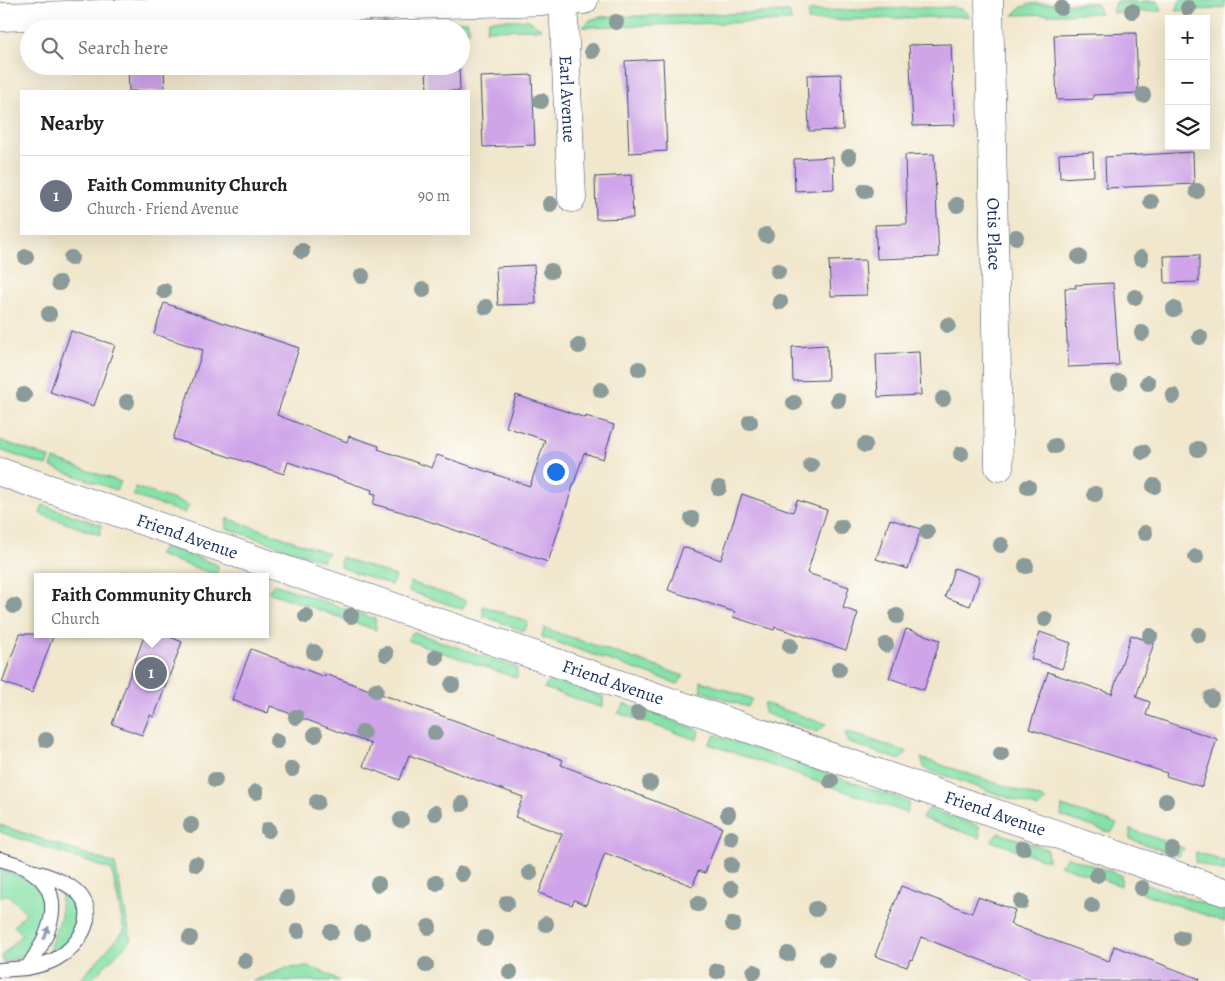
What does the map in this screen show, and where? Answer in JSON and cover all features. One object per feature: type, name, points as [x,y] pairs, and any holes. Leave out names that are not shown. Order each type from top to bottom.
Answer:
[{"type":"street","points":[[0,17],[570,0]]},
{"type":"street","name":"Earl Avenue","points":[[570,0],[572,198]]},
{"type":"street","name":"Otis Place","points":[[989,0],[998,467]]},
{"type":"street","name":"Friend Avenue","points":[[0,472],[1225,892]]},
{"type":"lane","points":[[0,859],[64,883],[82,898],[87,916],[82,935],[66,952],[50,962],[26,968],[0,970]]},
{"type":"lane","points":[[26,868],[38,876],[48,889],[53,909],[42,942],[26,968]]},
{"type":"green space","points":[[1180,0],[1225,0],[1225,7],[1176,11]]},
{"type":"green space","points":[[1158,1],[1162,11],[1112,13],[1115,2]]},
{"type":"green space","points":[[1096,3],[1100,13],[1013,15],[1022,7],[1031,4]]},
{"type":"green space","points":[[953,7],[963,10],[970,16],[808,21],[809,11]]},
{"type":"green space","points":[[789,12],[792,21],[583,27],[590,20],[599,17]]},
{"type":"green space","points":[[489,20],[529,20],[542,29],[486,30]]},
{"type":"green space","points":[[0,440],[50,458],[47,466],[0,450]]},
{"type":"green space","points":[[54,459],[121,482],[116,490],[51,467]]},
{"type":"green space","points":[[135,487],[189,505],[184,513],[134,496]]},
{"type":"green space","points":[[43,505],[101,525],[100,535],[40,514]]},
{"type":"green space","points":[[227,518],[328,553],[323,561],[226,528]]},
{"type":"green space","points":[[164,546],[218,565],[217,573],[211,573],[158,555]]},
{"type":"green space","points":[[341,557],[396,576],[391,585],[340,567]]},
{"type":"green space","points":[[410,582],[467,601],[462,609],[409,591]]},
{"type":"green space","points":[[274,584],[375,619],[376,630],[269,592]]},
{"type":"green space","points":[[483,606],[528,622],[524,631],[483,616]]},
{"type":"green space","points":[[544,628],[684,676],[678,684],[542,637]]},
{"type":"green space","points":[[413,632],[517,668],[517,678],[407,640]]},
{"type":"green space","points":[[551,679],[603,697],[603,708],[544,688]]},
{"type":"green space","points":[[701,681],[752,699],[747,707],[701,691]]},
{"type":"green space","points":[[764,703],[826,724],[817,732],[764,713]]},
{"type":"green space","points":[[625,704],[699,730],[697,740],[618,713]]},
{"type":"green space","points":[[845,731],[907,752],[900,760],[847,742]]},
{"type":"green space","points":[[715,735],[909,802],[907,813],[709,744]]},
{"type":"green space","points":[[921,758],[1046,800],[1038,808],[925,769]]},
{"type":"green space","points":[[1062,806],[1117,824],[1111,833],[1061,816]]},
{"type":"green space","points":[[928,809],[979,826],[980,838],[922,818]]},
{"type":"green space","points":[[0,825],[115,864],[131,940],[90,981],[79,981],[124,931],[112,870],[0,832]]},
{"type":"green space","points":[[1130,829],[1184,848],[1178,856],[1130,839]]},
{"type":"green space","points":[[998,833],[1047,849],[1048,861],[991,841]]},
{"type":"green space","points":[[1196,852],[1225,862],[1225,872],[1195,862]]},
{"type":"green space","points":[[1068,857],[1121,875],[1121,886],[1060,865]]},
{"type":"green space","points":[[0,870],[20,876],[34,885],[38,889],[43,904],[37,934],[28,951],[20,957],[3,961],[2,956],[22,934],[14,926],[26,913],[7,894],[3,898],[0,895]]},
{"type":"green space","points":[[1140,882],[1225,911],[1225,922],[1134,890]]},
{"type":"green space","points":[[65,892],[78,909],[77,922],[67,941],[51,953],[50,947],[61,917],[61,895]]},
{"type":"green space","points":[[307,967],[324,972],[339,981],[253,981],[287,968]]},
{"type":"building","points":[[1136,33],[1138,93],[1093,95],[1093,99],[1057,100],[1054,35]]},
{"type":"building","points":[[951,44],[955,125],[913,126],[909,45]]},
{"type":"building","points":[[663,59],[667,151],[629,153],[625,61]]},
{"type":"building","points":[[841,74],[843,130],[809,131],[807,75]]},
{"type":"building","points":[[128,75],[164,75],[165,90],[129,90]]},
{"type":"building","points":[[426,75],[459,75],[460,90],[427,90]]},
{"type":"building","points":[[532,75],[535,145],[483,147],[480,77]]},
{"type":"building","points":[[1093,152],[1094,176],[1060,178],[1059,154]]},
{"type":"building","points":[[1193,152],[1194,184],[1106,188],[1105,157]]},
{"type":"building","points":[[934,154],[939,257],[877,259],[875,225],[907,224],[905,155]]},
{"type":"building","points":[[833,157],[834,189],[795,191],[794,159]]},
{"type":"building","points":[[631,175],[633,218],[596,219],[595,177]]},
{"type":"building","points":[[1199,255],[1199,282],[1165,283],[1164,256]]},
{"type":"building","points":[[865,260],[867,295],[831,296],[829,261]]},
{"type":"building","points":[[534,265],[536,304],[498,305],[496,267]]},
{"type":"building","points":[[1113,283],[1119,365],[1068,367],[1065,288],[1076,288],[1075,285]]},
{"type":"building","points":[[164,303],[299,348],[277,415],[347,442],[349,436],[379,446],[378,449],[432,468],[437,455],[530,486],[545,440],[506,427],[516,395],[586,418],[586,416],[614,425],[603,459],[584,453],[548,562],[402,512],[373,504],[376,494],[371,493],[372,490],[288,462],[284,474],[173,439],[203,350],[154,334]]},
{"type":"building","points":[[71,331],[115,345],[94,406],[50,392]]},
{"type":"building","points":[[827,345],[828,380],[793,381],[792,347]]},
{"type":"building","points":[[919,352],[921,395],[878,397],[876,354]]},
{"type":"building","points":[[742,494],[793,512],[797,500],[827,510],[807,573],[849,587],[843,608],[858,613],[846,650],[775,627],[774,630],[733,617],[735,612],[668,590],[683,547],[721,560]]},
{"type":"building","points":[[890,519],[921,529],[908,569],[876,559]]},
{"type":"building","points":[[954,568],[980,577],[970,606],[945,597]]},
{"type":"building","points":[[906,629],[940,640],[924,690],[889,678]]},
{"type":"building","points":[[1040,632],[1071,643],[1062,669],[1031,659]]},
{"type":"building","points":[[20,634],[34,634],[34,638],[53,638],[32,693],[2,682]]},
{"type":"building","points":[[1131,635],[1154,643],[1136,697],[1150,702],[1146,715],[1217,739],[1202,787],[1166,776],[1167,773],[1029,729],[1048,672],[1112,694]]},
{"type":"building","points":[[144,638],[172,638],[182,642],[154,717],[150,715],[142,735],[112,724]]},
{"type":"building","points":[[251,649],[325,677],[325,674],[537,750],[563,760],[561,765],[722,827],[705,873],[698,871],[693,886],[605,853],[586,905],[574,900],[572,905],[539,893],[562,834],[515,817],[523,797],[409,755],[400,780],[363,766],[371,744],[270,706],[268,713],[232,700]]},
{"type":"building","points":[[901,886],[972,913],[978,897],[1015,910],[1010,924],[1109,961],[1114,946],[1200,979],[1199,981],[1035,981],[921,937],[912,960],[910,959],[907,967],[875,956]]},
{"type":"place","name":"Faith Community Church","points":[[151,673]]}]
